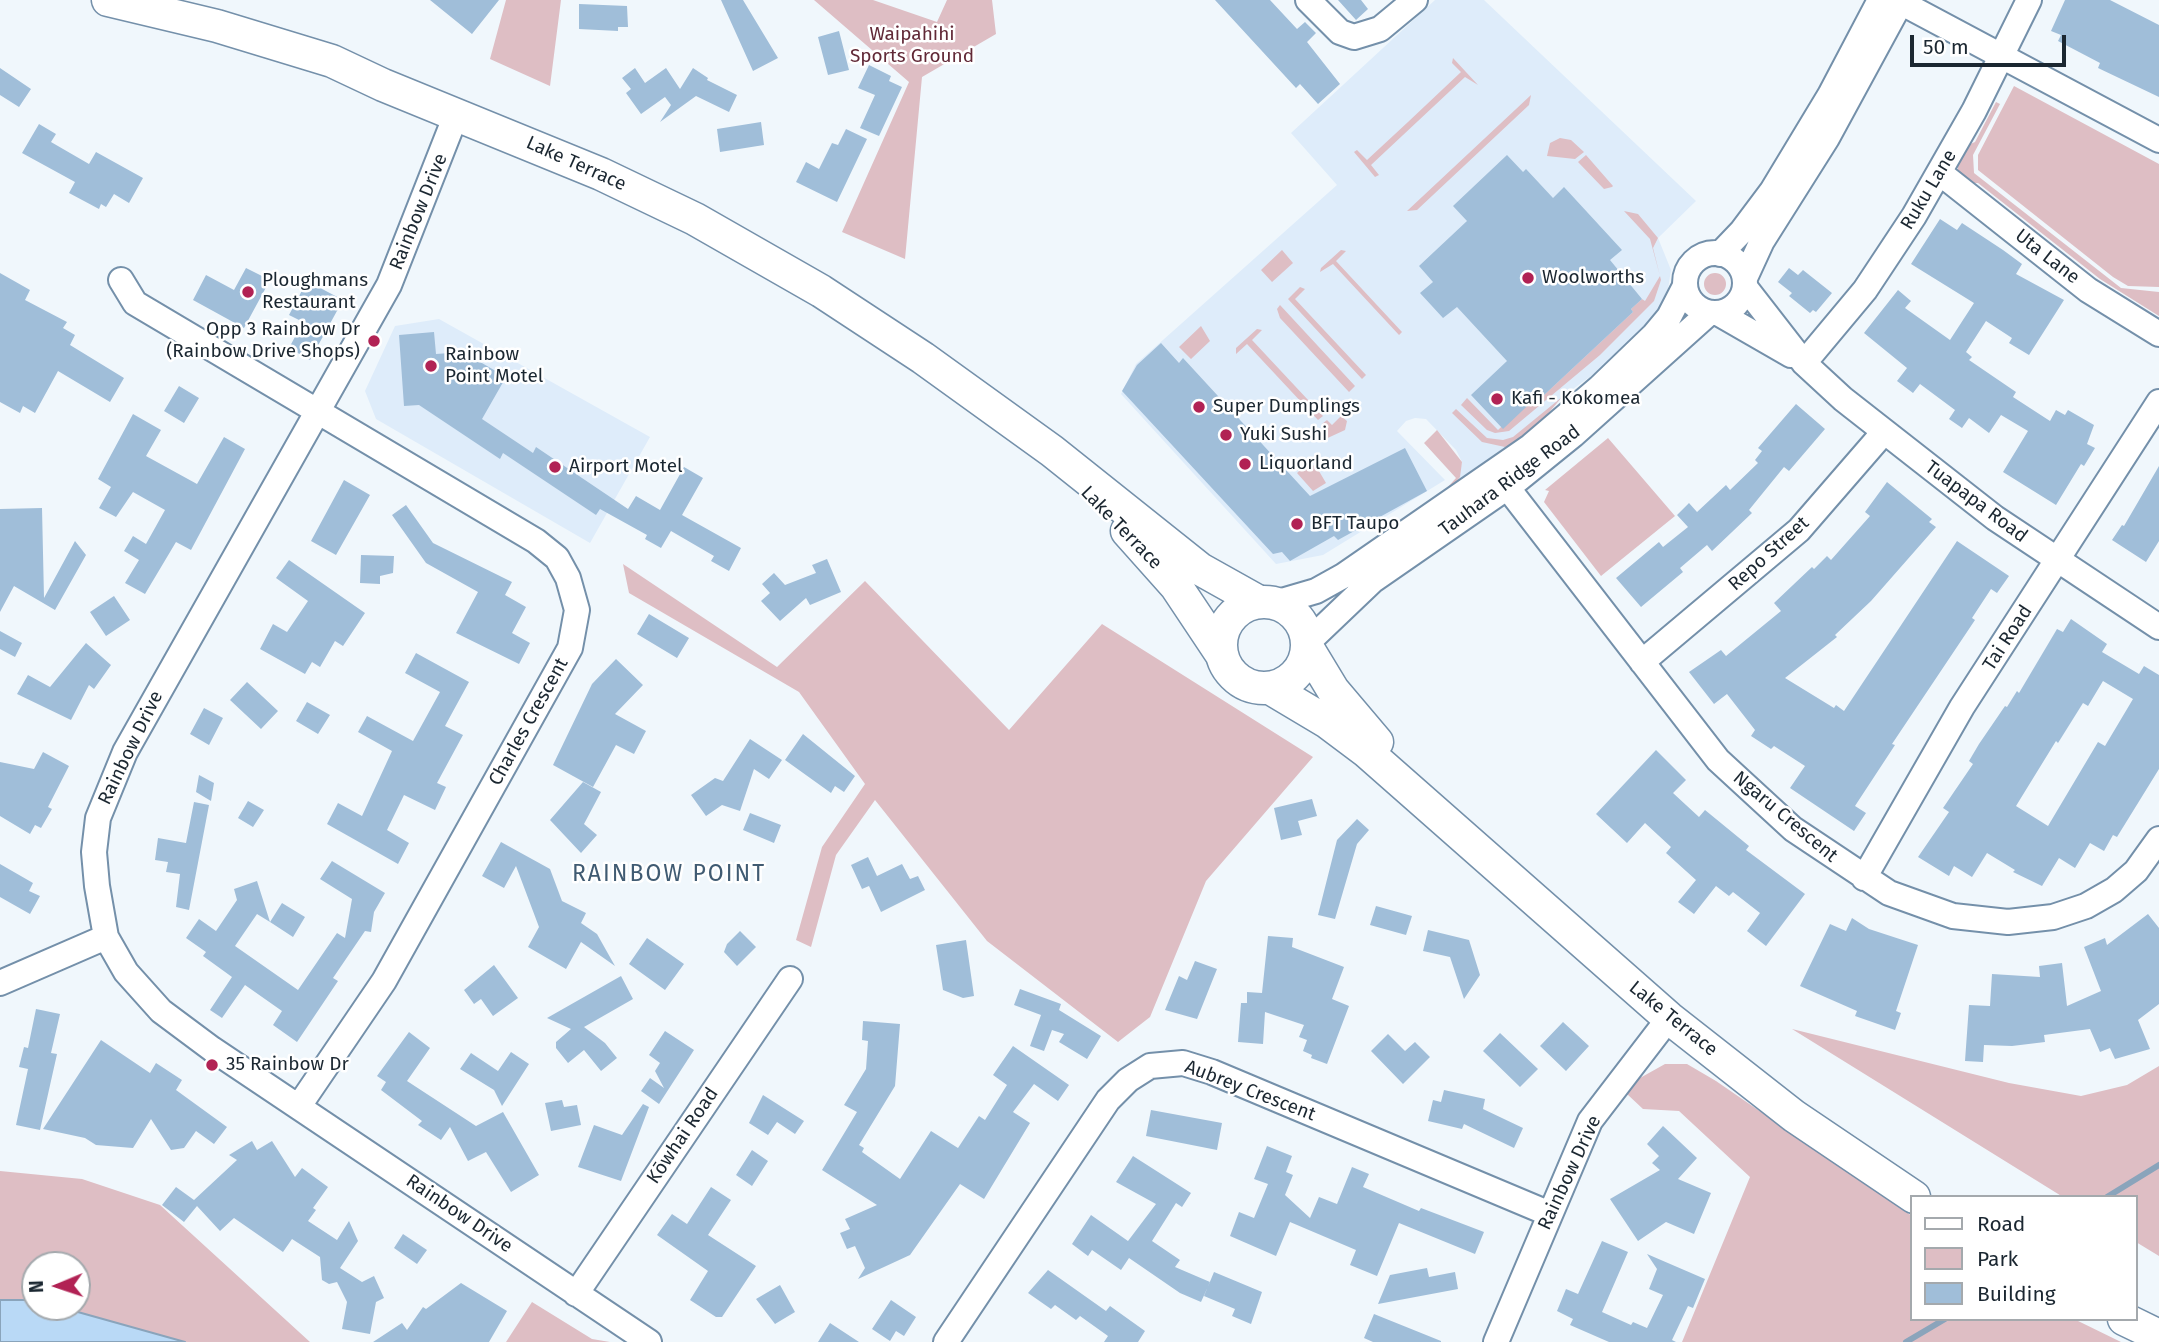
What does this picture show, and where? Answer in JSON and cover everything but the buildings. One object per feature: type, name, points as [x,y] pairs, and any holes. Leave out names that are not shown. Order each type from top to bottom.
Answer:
[{"type":"main road","name":"Lake Terrace","points":[[108,0],[217,26],[332,61],[456,116],[589,169],[695,219],[853,312],[1093,482],[1188,560],[1217,580],[1267,603]]},
{"type":"main road","name":"Lake Terrace","points":[[1002,416],[1086,491],[1146,552],[1176,586],[1222,655]]},
{"type":"main road","points":[[1267,603],[1298,619],[1307,645],[1299,671],[1283,684],[1270,688],[1243,683],[1228,668],[1222,655],[1222,636],[1231,617],[1246,606],[1267,603]]},
{"type":"main road","name":"Lake Terrace","points":[[1307,645],[1333,691],[1449,821]]},
{"type":"main road","name":"Lake Terrace","points":[[1270,688],[1349,738],[1449,821],[1670,1018],[1794,1116],[1911,1195]]},
{"type":"main road","points":[[2128,1321],[2159,1336]]},
{"type":"street","points":[[1308,0],[1340,32],[1354,37],[1380,29],[1415,0]]},
{"type":"street","name":"Ruku Lane","points":[[1804,363],[1880,269],[1940,173],[2029,0]]},
{"type":"street","points":[[1894,1],[2159,140]]},
{"type":"street","name":"Tauhara Ridge Road","points":[[1267,603],[1316,591],[1343,576],[1524,451],[1599,388],[1646,343],[1669,317],[1685,286],[1689,268],[1695,261],[1710,254],[1720,254],[1742,231],[1772,191],[1830,94],[1894,1]]},
{"type":"street","name":"Tauhara Ridge Road","points":[[1307,645],[1372,580],[1507,487],[1592,420],[1714,313],[1734,307],[1762,241],[1827,138],[1894,1]]},
{"type":"street","name":"Rainbow Drive","points":[[456,116],[389,285],[125,752],[107,791],[98,818],[94,852],[106,937],[126,972],[161,1011],[212,1049],[649,1342]]},
{"type":"street","name":"Uta Lane","points":[[1940,173],[2088,290],[2159,334]]},
{"type":"street","points":[[1720,254],[1735,261],[1745,283]]},
{"type":"street","name":"Charles Crescent","points":[[121,280],[135,303],[536,541],[557,558],[568,578],[577,610],[570,648],[404,945],[346,1040],[299,1106]]},
{"type":"street","name":"Tuapapa Road","points":[[1745,283],[1804,363]]},
{"type":"street","points":[[1685,286],[1695,306],[1714,313]]},
{"type":"street","name":"Tuapapa Road","points":[[1714,313],[1804,363],[1884,432],[1995,519],[2159,627]]},
{"type":"street","name":"Tai Road","points":[[1864,878],[1942,740],[2159,402]]},
{"type":"street","name":"Repo Street","points":[[1642,662],[1799,530],[1884,432]]},
{"type":"street","name":"Ngaru Crescent","points":[[1507,487],[1703,742],[1739,781],[1793,829],[1864,878],[1902,900],[1953,916],[2008,922],[2037,920],[2078,909],[2114,890],[2136,871],[2159,839]]},
{"type":"street","points":[[0,983],[106,937]]},
{"type":"street","name":"Kōwhai Road","points":[[576,1294],[790,979]]},
{"type":"street","name":"Rainbow Drive","points":[[1496,1342],[1591,1121],[1670,1018]]},
{"type":"street","name":"Aubrey Crescent","points":[[946,1342],[1108,1100],[1128,1080],[1150,1066],[1183,1063],[1212,1072],[1550,1214]]},
{"type":"shaded area","points":[[1435,0],[1484,0],[1696,201],[1658,238],[1671,270],[1665,308],[1620,355],[1562,397],[1536,428],[1457,483],[1462,462],[1456,450],[1426,419],[1406,421],[1397,431],[1445,480],[1323,555],[1276,564],[1121,394],[1136,364],[1337,185],[1291,133]]},
{"type":"shaded area","points":[[439,319],[650,437],[590,543],[376,419],[365,391],[395,326]]},
{"type":"green space","points":[[506,0],[561,0],[550,86],[490,59]]},
{"type":"green space","name":"Waipahihi Sports Ground","points":[[814,0],[873,0],[937,22],[947,0],[992,0],[996,34],[922,77],[905,259],[842,232],[909,82]]},
{"type":"green space","points":[[1453,58],[1478,85],[1465,77],[1371,165],[1379,175],[1375,177],[1354,152],[1357,150],[1367,160],[1461,72],[1452,63]]},
{"type":"green space","points":[[2014,86],[2159,164],[2159,287],[2128,286],[2113,277],[1978,170],[1978,155]]},
{"type":"green space","points":[[1531,95],[1529,105],[1417,210],[1407,211]]},
{"type":"green space","points":[[1996,102],[2000,104],[1973,155],[1974,173],[2121,288],[2159,292],[2159,316],[2100,279],[1978,183],[1969,183],[1958,173],[1958,160],[1966,146],[1975,142]]},
{"type":"green space","points":[[1560,138],[1571,140],[1584,152],[1575,159],[1547,156],[1550,143]]},
{"type":"green space","points":[[1586,155],[1612,187],[1604,189],[1578,162]]},
{"type":"green space","points":[[1624,211],[1638,214],[1658,238],[1653,248],[1660,276],[1650,239]]},
{"type":"green space","points":[[1282,250],[1293,263],[1272,282],[1261,270]]},
{"type":"green space","points":[[1341,250],[1346,251],[1336,261],[1402,332],[1399,335],[1333,264],[1320,272]]},
{"type":"green space","points":[[1711,273],[1719,273],[1726,280],[1726,288],[1719,295],[1711,295],[1704,288],[1704,280]]},
{"type":"green space","points":[[1660,276],[1654,301],[1600,355],[1509,431],[1495,433],[1487,430],[1461,405],[1467,398],[1498,430],[1539,391],[1544,395],[1633,312],[1631,309],[1642,299],[1645,301]]},
{"type":"green space","points":[[1300,287],[1305,289],[1295,299],[1366,375],[1362,379],[1288,299]]},
{"type":"green space","points":[[1280,305],[1355,386],[1349,392],[1280,318],[1277,309]]},
{"type":"green space","points":[[1201,326],[1210,341],[1191,359],[1179,347]]},
{"type":"green space","points":[[1257,329],[1262,330],[1252,340],[1323,416],[1318,420],[1247,344],[1236,354],[1236,348]]},
{"type":"green space","points":[[1562,397],[1536,428],[1513,445],[1505,447],[1482,442],[1452,413],[1456,409],[1487,438],[1503,440],[1513,437]]},
{"type":"green space","points":[[1341,416],[1347,421],[1345,430],[1319,442],[1318,439],[1327,430],[1322,424],[1327,420],[1332,425]]},
{"type":"green space","points":[[1437,430],[1462,462],[1460,477],[1448,492],[1446,489],[1456,478],[1424,443]]},
{"type":"green space","points":[[1608,438],[1675,516],[1601,576],[1544,502],[1549,491],[1545,490]]},
{"type":"green space","points":[[1307,464],[1316,466],[1326,483],[1313,491],[1297,473]]},
{"type":"green space","points":[[623,564],[777,667],[865,581],[1009,730],[1102,624],[1313,757],[1206,881],[1150,1017],[1118,1042],[987,941],[875,800],[836,855],[811,947],[796,940],[822,847],[865,784],[799,692],[629,593]]},
{"type":"green space","points":[[1792,1029],[2009,1083],[2081,1096],[2127,1085],[2159,1066],[2159,1256],[2138,1243],[2138,1195],[2060,1195]]},
{"type":"green space","points":[[1665,1064],[1687,1064],[1716,1081],[1910,1215],[1910,1321],[2078,1321],[2121,1342],[1682,1342],[1750,1177],[1679,1111],[1643,1109],[1627,1094],[1640,1078]]},
{"type":"green space","points":[[0,1171],[82,1179],[160,1205],[310,1342],[185,1342],[91,1316],[91,1251],[21,1251],[21,1300],[0,1300]]},
{"type":"green space","points":[[532,1302],[592,1339],[610,1342],[506,1342]]},
{"type":"water","points":[[0,1300],[21,1300],[21,1321],[91,1321],[91,1316],[185,1342],[0,1342]]},
{"type":"waterway","points":[[2110,1195],[2159,1165]]},
{"type":"waterway","points":[[1906,1342],[1942,1321]]},
{"type":"place","name":"Woolworths","points":[[1528,278]]},
{"type":"place","name":"Ploughmans Restaurant","points":[[248,292]]},
{"type":"place","name":"Opp 3 Rainbow Dr (Rainbow Drive Shops)","points":[[374,341]]},
{"type":"place","name":"Rainbow Point Motel","points":[[431,366]]},
{"type":"place","name":"Kafi - Kokomea","points":[[1497,399]]},
{"type":"place","name":"Super Dumplings","points":[[1199,407]]},
{"type":"place","name":"Yuki Sushi","points":[[1226,435]]},
{"type":"place","name":"Liquorland","points":[[1245,464]]},
{"type":"place","name":"Airport Motel","points":[[555,467]]},
{"type":"place","name":"BFT Taupo","points":[[1297,524]]},
{"type":"place","name":"35 Rainbow Dr","points":[[212,1065]]},
{"type":"district","name":"RAINBOW POINT","points":[[669,875]]}]
